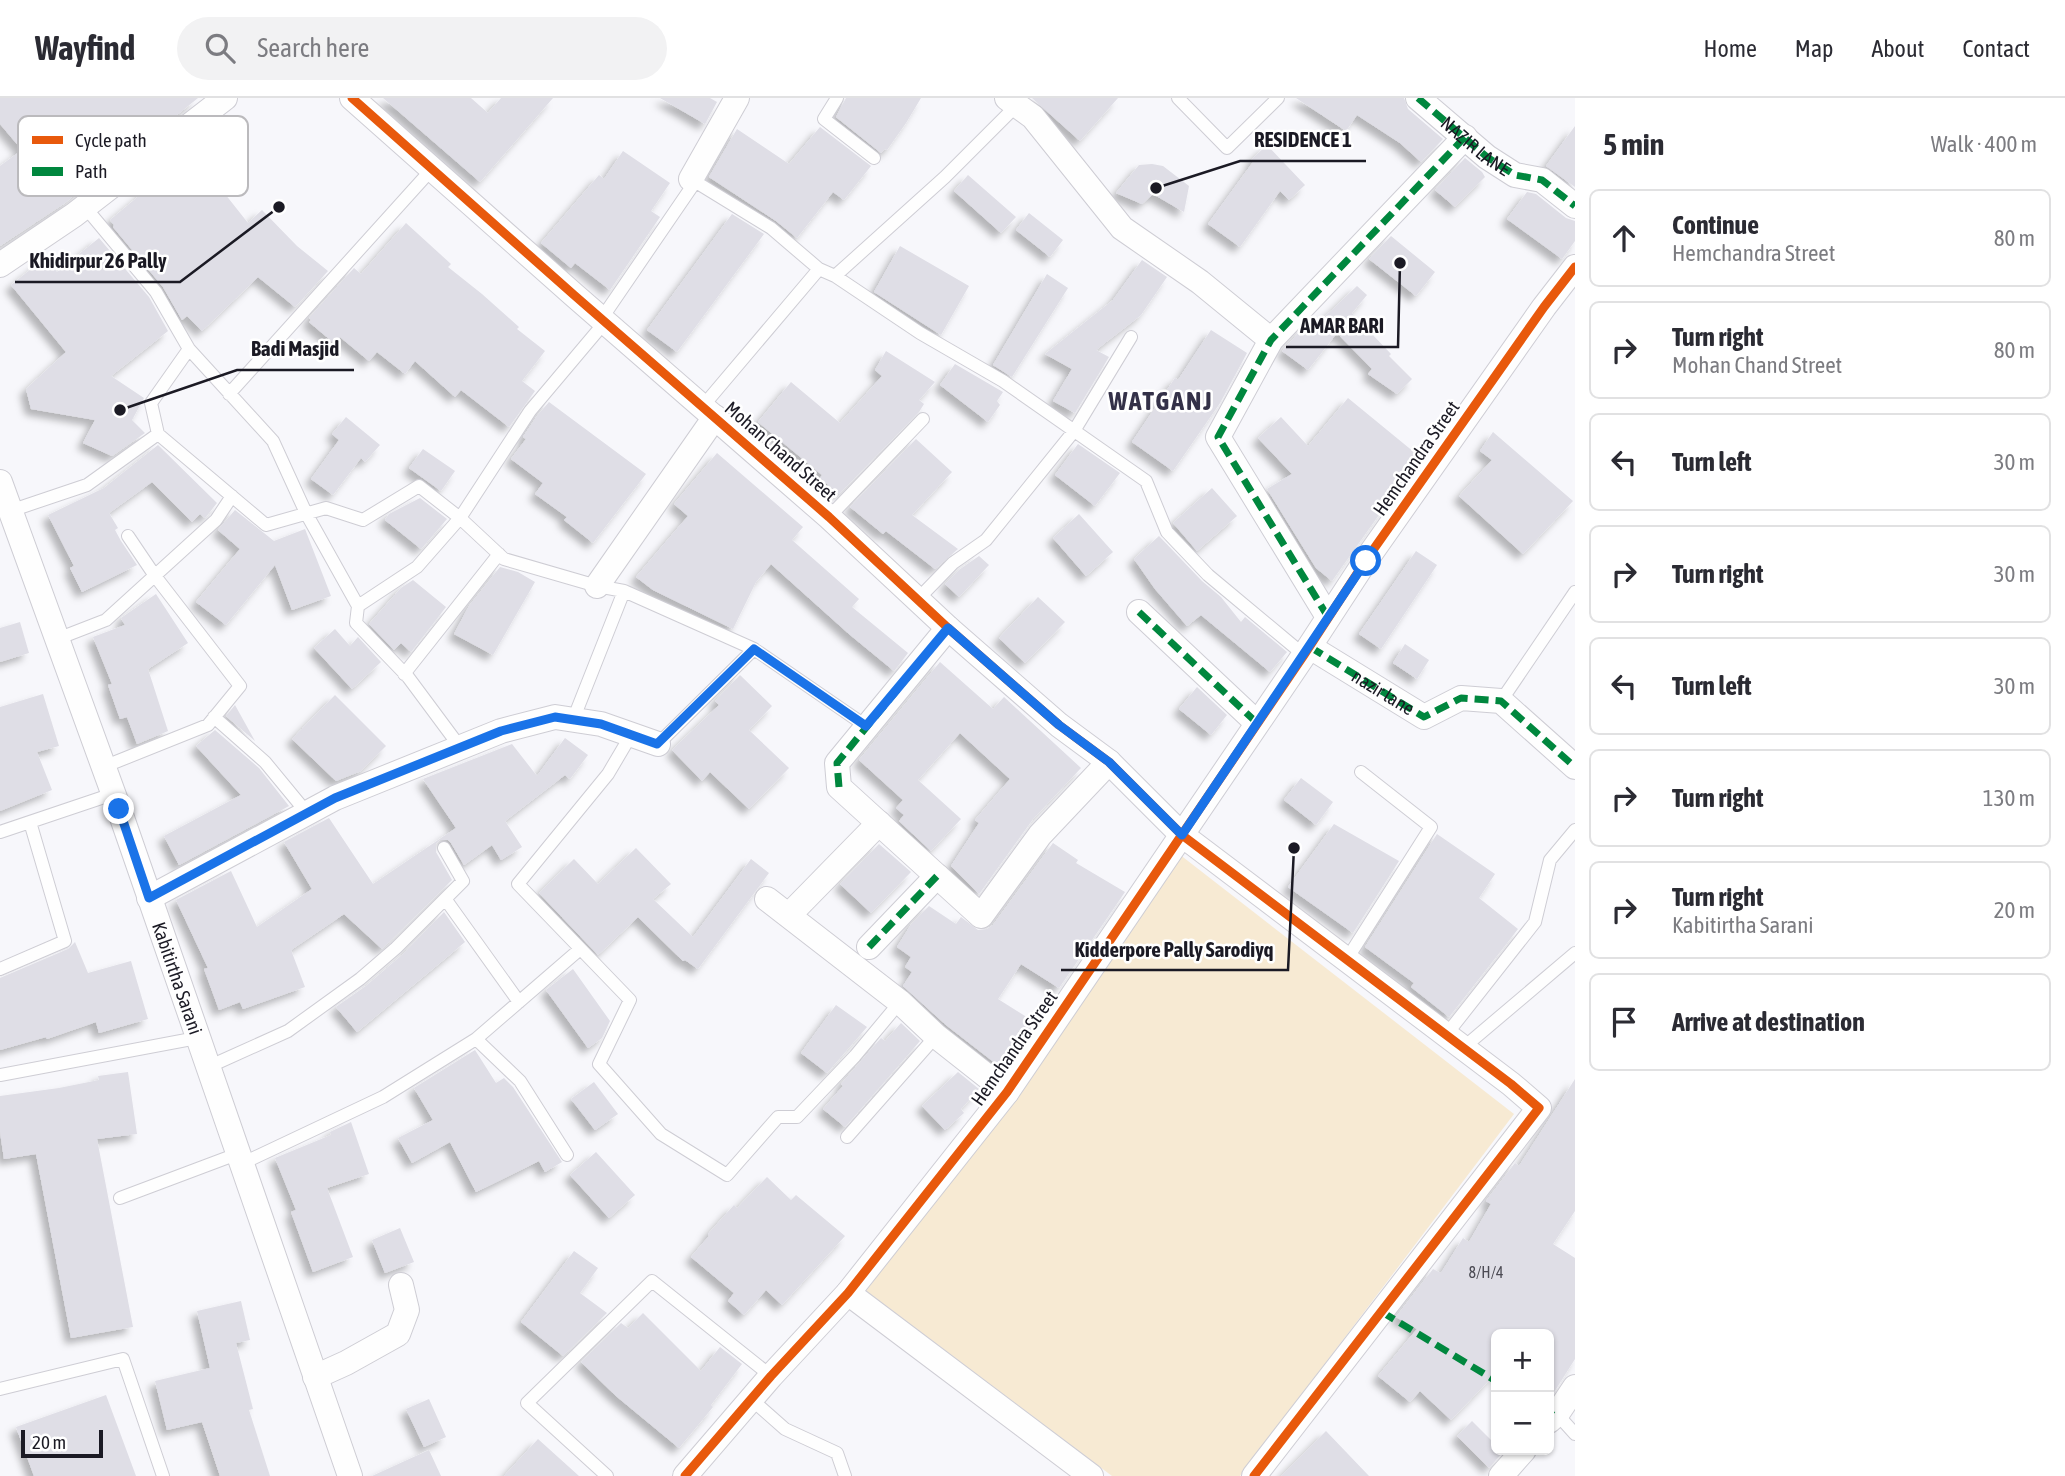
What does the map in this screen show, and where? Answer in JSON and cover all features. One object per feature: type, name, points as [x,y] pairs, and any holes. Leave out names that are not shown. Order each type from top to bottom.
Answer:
[{"type":"street","points":[[203,116],[226,98]]},
{"type":"street","name":"Mohan Chand Street","points":[[352,98],[829,517],[919,598],[948,628],[1059,725],[1109,762],[1182,835],[1455,1041],[1539,1108],[1254,1476]]},
{"type":"street","points":[[691,179],[737,98]]},
{"type":"street","name":"NAZIR LANE","points":[[1418,98],[1487,157],[1515,175],[1542,180],[1575,206]]},
{"type":"street","points":[[1012,102],[1033,117],[1122,228],[1200,282],[1271,340]]},
{"type":"street","points":[[1328,617],[1218,437],[1271,340],[1465,137]]},
{"type":"street","points":[[0,265],[99,196]]},
{"type":"street","name":"Hemchandra Street","points":[[685,1476],[771,1376],[848,1293],[1007,1092],[1328,617],[1536,318],[1575,267]]},
{"type":"street","points":[[597,586],[709,412]]},
{"type":"street","name":"Kabitirtha Sarani","points":[[0,482],[12,526],[57,639],[113,794],[350,1476]]},
{"type":"street","points":[[1139,612],[1257,723]]},
{"type":"street","points":[[948,628],[837,763],[839,787],[981,916],[1040,835],[1109,762]]},
{"type":"street","name":"nazir lane","points":[[1307,651],[1424,717],[1461,698],[1501,701]]},
{"type":"street","points":[[1501,701],[1575,767]]},
{"type":"street","points":[[149,898],[335,798],[501,731],[555,717],[601,724],[657,744]]},
{"type":"street","points":[[789,915],[879,823]]},
{"type":"street","points":[[869,947],[937,876]]},
{"type":"street","points":[[767,899],[901,1002],[936,1036],[1007,1092]]},
{"type":"street","points":[[315,1377],[398,1334],[407,1310],[401,1285]]},
{"type":"street","points":[[848,1293],[1087,1475]]},
{"type":"street","points":[[1554,1416],[1575,1387]]},
{"type":"street","points":[[1502,1476],[1520,1455]]},
{"type":"lane","points":[[837,98],[824,119],[874,158]]},
{"type":"lane","points":[[1178,98],[1227,148],[1278,98]]},
{"type":"lane","points":[[835,276],[945,177],[1012,102]]},
{"type":"lane","points":[[229,394],[432,169]]},
{"type":"lane","points":[[691,179],[771,228],[819,269],[835,276],[920,333],[1003,381],[1146,481],[1167,531],[1208,575],[1307,651]]},
{"type":"lane","points":[[358,606],[417,567],[460,518],[530,411],[603,320],[693,185],[691,179]]},
{"type":"lane","points":[[85,207],[156,292],[189,349],[273,441],[306,513],[358,606],[356,622],[404,674],[460,747]]},
{"type":"lane","points":[[709,412],[819,269]]},
{"type":"lane","points":[[919,598],[953,563],[986,540],[1074,431],[1130,337]]},
{"type":"lane","points":[[189,349],[151,403],[158,434],[266,524],[326,508],[363,520],[419,486],[460,518],[503,559],[624,591],[754,649],[866,726]]},
{"type":"lane","points":[[829,517],[923,419]]},
{"type":"lane","points":[[12,526],[87,485],[158,434]]},
{"type":"lane","points":[[57,639],[106,620],[216,520],[232,496]]},
{"type":"lane","points":[[103,767],[208,725],[240,687],[155,576],[128,536]]},
{"type":"lane","points":[[404,674],[499,554]]},
{"type":"lane","points":[[573,720],[624,591]]},
{"type":"lane","points":[[1501,701],[1575,593]]},
{"type":"lane","points":[[657,744],[754,649]]},
{"type":"lane","points":[[214,717],[265,762],[307,813]]},
{"type":"lane","points":[[631,735],[608,774],[518,884],[630,1000],[598,1064],[661,1134],[727,1175],[778,1117],[797,1117],[855,1056],[901,1002]]},
{"type":"lane","points":[[1347,959],[1431,827],[1361,772]]},
{"type":"lane","points":[[0,832],[113,794]]},
{"type":"lane","points":[[0,969],[65,941],[30,822]]},
{"type":"lane","points":[[1455,1041],[1535,922],[1550,860],[1575,830]]},
{"type":"lane","points":[[208,1068],[288,1031],[360,979],[446,900],[463,881],[444,848]]},
{"type":"lane","points":[[446,900],[519,1002]]},
{"type":"lane","points":[[120,1198],[239,1159],[383,1097],[476,1039],[579,950]]},
{"type":"lane","points":[[1455,1041],[1575,953]]},
{"type":"lane","points":[[847,1136],[936,1036]]},
{"type":"lane","points":[[0,1075],[197,1038]]},
{"type":"lane","points":[[476,1039],[520,1081],[567,1155]]},
{"type":"lane","points":[[607,1476],[527,1403],[652,1281],[771,1376]]},
{"type":"lane","points":[[0,1388],[123,1359],[163,1476]]},
{"type":"lane","points":[[751,1399],[785,1429],[837,1453],[845,1476]]},
{"type":"lane","points":[[1554,1418],[1575,1434]]},
{"type":"shaded area","points":[[1179,854],[1514,1114],[1240,1476],[1112,1476],[866,1291]]},
{"type":"building","points":[[0,98],[198,98],[176,116],[18,116],[18,145],[0,124]]},
{"type":"building","points":[[383,98],[471,98],[488,113],[501,98],[553,98],[480,182]]},
{"type":"building","points":[[660,98],[710,98],[717,102],[705,124]]},
{"type":"building","points":[[846,98],[921,98],[887,150],[881,153],[836,117]]},
{"type":"building","points":[[1032,98],[1118,98],[1080,141]]},
{"type":"building","points":[[1296,98],[1404,98],[1408,109],[1443,139],[1421,162],[1400,143],[1357,115],[1346,131]]},
{"type":"building","points":[[1575,126],[1575,187],[1546,166]]},
{"type":"building","points":[[820,127],[871,166],[844,200],[833,192],[797,238],[709,177],[737,129],[789,164]]},
{"type":"building","points":[[1267,145],[1305,185],[1289,200],[1280,191],[1240,247],[1208,224],[1253,162],[1251,160]]},
{"type":"building","points":[[623,151],[670,183],[651,211],[660,217],[610,290],[575,263],[571,268],[541,243],[599,175],[604,179]]},
{"type":"building","points":[[18,153],[18,196],[73,196],[0,246],[0,166]]},
{"type":"building","points":[[1465,158],[1485,177],[1455,207],[1435,190]]},
{"type":"building","points":[[1139,165],[1163,166],[1189,186],[1184,212],[1153,194],[1142,204],[1116,193]]},
{"type":"building","points":[[968,175],[1016,217],[1001,233],[954,191]]},
{"type":"building","points":[[1527,192],[1536,194],[1566,218],[1575,221],[1575,241],[1562,259],[1507,219]]},
{"type":"building","points":[[139,196],[227,196],[248,223],[262,210],[297,246],[328,271],[295,307],[258,277],[202,331],[187,316],[182,320],[163,287],[110,220]]},
{"type":"building","points":[[1029,213],[1063,240],[1050,257],[1016,230]]},
{"type":"building","points":[[732,214],[764,234],[677,352],[647,330]]},
{"type":"building","points":[[406,223],[451,264],[448,267],[545,351],[522,381],[535,391],[509,427],[461,390],[455,397],[415,361],[405,374],[377,352],[369,361],[340,337],[335,344],[309,322],[309,318],[354,268],[361,274]]},
{"type":"building","points":[[1391,236],[1435,272],[1416,296],[1369,259]]},
{"type":"building","points":[[99,238],[149,297],[168,331],[111,376],[144,398],[132,420],[145,433],[112,456],[83,443],[95,420],[31,409],[26,389],[66,352],[11,285],[45,258],[57,272]]},
{"type":"building","points":[[900,246],[969,286],[941,335],[874,292]]},
{"type":"building","points":[[1142,260],[1167,277],[1141,315],[1096,350],[1109,357],[1075,413],[1053,401],[1072,369],[1045,354],[1113,300]]},
{"type":"building","points":[[1047,274],[1068,288],[1012,377],[993,365]]},
{"type":"building","points":[[1357,286],[1367,295],[1352,313],[1412,379],[1397,394],[1368,374],[1372,369],[1337,333],[1308,370],[1282,351],[1305,326],[1311,330]]},
{"type":"building","points":[[1211,330],[1247,353],[1220,403],[1173,471],[1132,442]]},
{"type":"building","points":[[886,351],[935,382],[919,400],[924,404],[919,412],[839,494],[820,478],[822,475],[758,422],[791,382],[840,423],[882,376],[875,370]]},
{"type":"building","points":[[955,364],[1003,392],[997,401],[1000,405],[988,422],[940,385]]},
{"type":"building","points":[[1348,398],[1420,457],[1332,581],[1316,568],[1267,489],[1292,474],[1258,438],[1281,417],[1308,446]]},
{"type":"building","points":[[549,402],[646,474],[593,543],[564,520],[567,517],[535,494],[543,483],[511,459],[526,439],[523,437],[537,416]]},
{"type":"building","points":[[346,417],[380,445],[365,462],[361,458],[333,495],[311,479],[339,440],[332,434]]},
{"type":"building","points":[[1493,432],[1573,501],[1523,554],[1459,496],[1492,460],[1480,451]]},
{"type":"building","points":[[916,439],[952,472],[912,515],[958,549],[935,569],[886,531],[883,534],[850,507]]},
{"type":"building","points":[[1078,444],[1120,473],[1095,506],[1055,475]]},
{"type":"building","points":[[158,445],[217,503],[205,518],[200,514],[192,522],[152,482],[109,513],[118,528],[115,530],[137,565],[82,592],[70,568],[74,566],[48,515],[104,488]]},
{"type":"building","points":[[423,449],[455,471],[441,491],[409,468]]},
{"type":"building","points":[[717,453],[803,527],[792,540],[859,599],[852,607],[908,653],[894,671],[771,564],[756,582],[733,629],[653,590],[636,577],[688,516],[674,504]]},
{"type":"building","points":[[1212,488],[1237,516],[1197,551],[1173,523]]},
{"type":"building","points":[[420,498],[447,519],[421,549],[385,520],[389,514]]},
{"type":"building","points":[[235,510],[274,541],[305,529],[331,596],[292,610],[275,565],[226,625],[196,602],[240,549],[218,530]]},
{"type":"building","points":[[1079,514],[1113,552],[1086,576],[1053,538]]},
{"type":"building","points":[[1159,536],[1221,597],[1241,622],[1245,617],[1287,652],[1270,672],[1201,615],[1187,626],[1155,589],[1134,559]]},
{"type":"building","points":[[1416,551],[1437,565],[1381,649],[1359,634]]},
{"type":"building","points":[[979,556],[989,565],[959,597],[945,584]]},
{"type":"building","points":[[500,567],[518,572],[535,582],[493,655],[454,634],[469,606]]},
{"type":"building","points":[[413,580],[446,607],[411,652],[401,643],[394,650],[369,624],[401,588]]},
{"type":"building","points":[[156,594],[188,643],[148,669],[168,731],[137,744],[127,717],[120,719],[108,685],[112,684],[93,637],[125,625],[121,618]]},
{"type":"building","points":[[1038,597],[1065,622],[1025,663],[999,638]]},
{"type":"building","points":[[20,622],[29,653],[0,662],[0,628]]},
{"type":"building","points":[[335,629],[350,646],[358,637],[381,662],[352,689],[314,648]]},
{"type":"building","points":[[1405,644],[1429,660],[1417,679],[1393,663]]},
{"type":"building","points":[[940,662],[993,709],[1004,697],[1081,768],[1033,819],[979,894],[951,866],[979,823],[975,820],[1010,779],[960,733],[918,780],[961,819],[931,851],[899,821],[904,815],[896,808],[903,800],[859,760]]},
{"type":"building","points":[[740,675],[772,706],[749,730],[789,768],[749,809],[710,772],[702,781],[672,750],[719,705],[715,701]]},
{"type":"building","points":[[1197,687],[1227,715],[1211,735],[1179,709]]},
{"type":"building","points":[[43,694],[59,746],[37,752],[52,790],[0,811],[0,707]]},
{"type":"building","points":[[335,695],[386,746],[361,771],[336,781],[292,739]]},
{"type":"building","points":[[235,705],[255,741],[226,716]]},
{"type":"building","points":[[215,730],[259,768],[289,806],[179,865],[164,836],[241,795],[196,746]]},
{"type":"building","points":[[565,738],[588,755],[570,779],[565,775],[505,821],[522,847],[501,860],[492,845],[464,865],[451,843],[448,840],[440,840],[436,844],[436,852],[452,880],[382,949],[344,914],[291,950],[305,987],[243,1009],[240,1002],[219,1010],[204,969],[208,968],[176,900],[231,871],[257,927],[312,889],[284,842],[329,818],[373,884],[456,828],[423,779],[512,744],[537,776]]},
{"type":"building","points":[[1301,778],[1333,802],[1316,825],[1284,800]]},
{"type":"building","points":[[1334,824],[1399,861],[1353,933],[1288,887]]},
{"type":"building","points":[[1437,834],[1495,874],[1479,898],[1518,929],[1449,1017],[1411,987],[1414,983],[1365,947]]},
{"type":"building","points":[[1053,843],[1078,860],[1076,863],[1125,892],[1059,988],[1021,964],[998,999],[1036,1023],[1004,1070],[946,1025],[903,986],[912,972],[905,967],[911,957],[897,947],[912,923],[929,906],[956,924],[961,917],[978,930],[993,925]]},
{"type":"building","points":[[879,844],[911,872],[871,913],[840,884]]},
{"type":"building","points":[[636,848],[671,884],[653,899],[693,937],[751,859],[769,873],[698,969],[683,961],[638,917],[598,955],[539,893],[574,859],[598,884]]},
{"type":"building","points":[[444,912],[465,942],[357,1032],[336,1007],[402,955]]},
{"type":"building","points":[[75,942],[88,973],[131,961],[148,1019],[99,1033],[96,1022],[47,1039],[46,1037],[0,1050],[0,978],[68,949]]},
{"type":"building","points":[[573,969],[610,1021],[602,1038],[588,1048],[546,990]]},
{"type":"building","points":[[836,1005],[867,1027],[827,1073],[801,1053]]},
{"type":"building","points":[[901,1023],[920,1041],[845,1127],[823,1109],[881,1038],[885,1041]]},
{"type":"building","points":[[475,1050],[496,1083],[504,1078],[513,1087],[562,1162],[545,1172],[539,1161],[476,1192],[450,1142],[412,1163],[398,1138],[433,1120],[414,1088]]},
{"type":"building","points":[[128,1072],[137,1134],[97,1139],[133,1327],[71,1338],[36,1154],[4,1159],[0,1132],[0,1096],[59,1088],[99,1080],[98,1076]]},
{"type":"building","points":[[958,1072],[979,1089],[961,1109],[964,1113],[945,1130],[922,1106]]},
{"type":"building","points":[[1575,1079],[1575,1211],[1553,1244],[1575,1258],[1575,1359],[1554,1392],[1554,1329],[1491,1329],[1491,1378],[1451,1420],[1420,1391],[1410,1402],[1378,1376],[1417,1329],[1396,1317],[1433,1269],[1441,1273],[1463,1238],[1469,1242],[1491,1204],[1486,1201],[1515,1163],[1519,1166]]},
{"type":"building","points":[[594,1082],[618,1114],[595,1130],[571,1099]]},
{"type":"building","points":[[351,1122],[369,1174],[327,1188],[353,1257],[313,1272],[291,1212],[296,1210],[275,1158],[331,1135],[330,1132]]},
{"type":"building","points":[[596,1152],[635,1195],[609,1218],[570,1175]]},
{"type":"building","points":[[767,1177],[791,1200],[796,1195],[845,1236],[782,1305],[766,1290],[744,1315],[728,1301],[734,1293],[691,1257],[734,1205],[737,1208]]},
{"type":"building","points":[[400,1228],[414,1262],[385,1273],[372,1240]]},
{"type":"building","points":[[574,1251],[598,1268],[580,1293],[607,1313],[563,1356],[521,1322]]},
{"type":"building","points":[[241,1301],[250,1340],[236,1343],[253,1409],[249,1410],[270,1476],[220,1476],[202,1422],[167,1430],[155,1381],[210,1368],[197,1311]]},
{"type":"building","points":[[643,1313],[701,1371],[720,1347],[742,1364],[711,1405],[713,1407],[679,1448],[616,1396],[581,1362],[621,1323],[628,1328]]},
{"type":"building","points":[[106,1395],[136,1476],[34,1476],[16,1427]]},
{"type":"building","points":[[429,1399],[446,1437],[424,1447],[406,1409]]},
{"type":"building","points":[[1472,1421],[1491,1440],[1491,1455],[1500,1455],[1489,1468],[1457,1436]]},
{"type":"building","points":[[1326,1431],[1369,1476],[1281,1476]]},
{"type":"building","points":[[538,1439],[579,1476],[504,1476]]},
{"type":"building","points":[[429,1450],[441,1476],[372,1476]]},
{"type":"marked path","points":[[1418,98],[1487,157],[1515,175],[1542,180],[1575,206]]},
{"type":"marked path","points":[[1328,617],[1218,437],[1271,340],[1465,137]]},
{"type":"marked path","points":[[1139,612],[1257,723]]},
{"type":"marked path","points":[[839,787],[837,763],[948,628]]},
{"type":"marked path","points":[[1310,647],[1424,717],[1461,698],[1501,701],[1575,767]]},
{"type":"marked path","points":[[869,947],[937,876]]},
{"type":"marked path","points":[[1382,1312],[1491,1378]]},
{"type":"cycle path","points":[[352,98],[829,517],[948,628],[1059,725],[1109,762],[1182,835],[1539,1108],[1254,1476]]},
{"type":"cycle path","points":[[685,1476],[771,1376],[848,1293],[1007,1092],[1366,560],[1575,267]]},
{"type":"place","name":"RESIDENCE 1","points":[[1156,188]]},
{"type":"place","name":"Khidirpur 26 Pally","points":[[279,207]]},
{"type":"place","name":"AMAR BARI","points":[[1400,263]]},
{"type":"place","name":"Badi Masjid","points":[[120,410]]},
{"type":"place","name":"Kidderpore Pally Sarodiyq","points":[[1294,848]]},
{"type":"district","name":"WATGANJ","points":[[1161,401]]},
{"type":"route","points":[[119,809],[149,898],[335,798],[501,731],[555,717],[601,724],[657,744],[754,649],[866,726],[948,628],[1059,725],[1109,762],[1182,835],[1366,561]]}]
